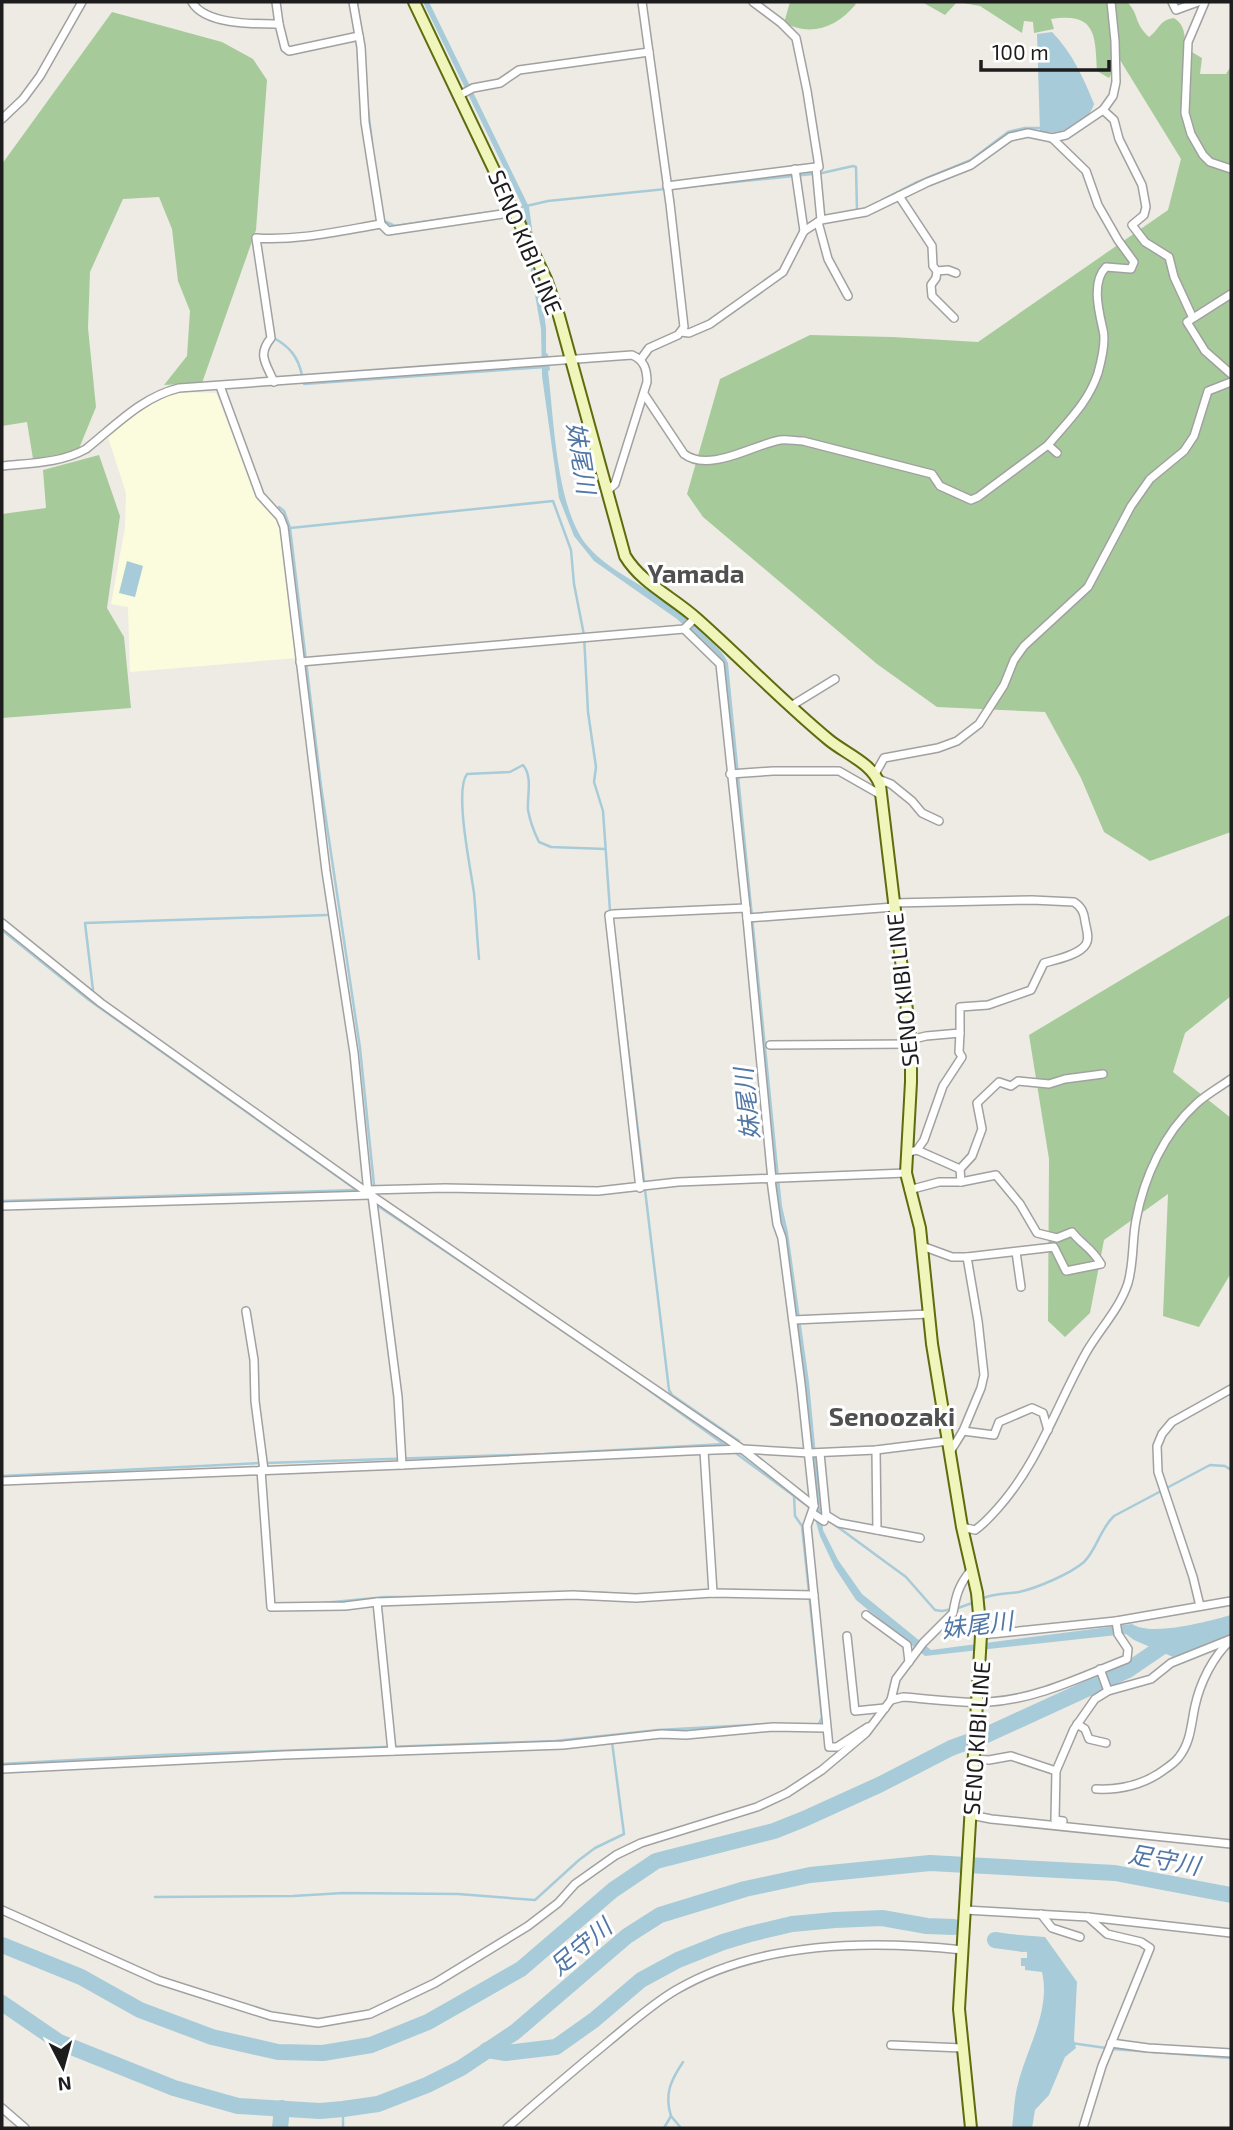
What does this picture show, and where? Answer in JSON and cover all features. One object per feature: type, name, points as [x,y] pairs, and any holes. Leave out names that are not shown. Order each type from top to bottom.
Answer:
[{"type":"main road","name":"SENO KIBI LINE","points":[[414,2],[466,91],[546,279],[559,316],[621,549],[627,561],[646,581],[694,619],[830,741],[876,776],[882,795],[911,1042],[912,1152],[906,1173],[920,1228],[929,1314],[962,1527],[978,1600],[981,1638],[959,2009],[971,2128]]},
{"type":"street","points":[[2,119],[29,91],[82,2]]},
{"type":"street","points":[[192,2],[196,8],[210,16],[243,23],[279,24]]},
{"type":"street","points":[[276,2],[285,48],[289,51],[359,36]]},
{"type":"street","points":[[354,2],[363,103],[381,224],[388,231],[516,212]]},
{"type":"street","points":[[642,2],[684,327],[681,332]]},
{"type":"street","points":[[753,2],[796,38],[819,167],[816,171],[820,221],[828,259],[848,296]]},
{"type":"street","points":[[640,359],[656,343],[710,324],[783,272],[804,231],[820,221],[866,212],[971,165],[1010,137],[1028,133],[1052,138],[1077,130],[1103,110],[1113,96],[1116,82],[1111,2]]},
{"type":"street","points":[[1172,2],[1176,10],[1198,2]]},
{"type":"street","points":[[1205,2],[1188,42],[1185,113],[1191,134],[1203,155],[1210,162],[1231,169]]},
{"type":"street","points":[[466,91],[500,83],[519,70],[649,52]]},
{"type":"street","points":[[1103,110],[1114,120],[1119,139],[1142,185],[1144,215],[1132,225],[1145,242],[1169,257],[1174,277],[1192,316]]},
{"type":"street","points":[[644,394],[684,454],[692,460],[699,462],[722,458],[783,439],[803,441],[932,474],[940,486],[971,500],[978,497],[1048,445],[1082,407],[1098,371],[1104,331],[1099,320],[1098,280],[1106,267],[1131,269],[1134,262],[1098,205],[1086,171],[1052,138]]},
{"type":"street","points":[[667,189],[816,171]]},
{"type":"street","points":[[795,173],[804,231]]},
{"type":"street","points":[[899,197],[932,246],[933,266],[937,271],[931,285],[932,296],[954,318]]},
{"type":"street","points":[[274,382],[263,354],[263,347],[271,338],[256,238],[318,236],[381,224]]},
{"type":"street","points":[[937,271],[948,270],[956,273]]},
{"type":"street","points":[[1231,294],[1192,316],[1187,322],[1205,351],[1231,374]]},
{"type":"street","points":[[2,466],[65,459],[76,455],[146,400],[161,392],[179,388],[632,355],[640,359],[647,374],[644,394],[615,484],[607,491]]},
{"type":"street","points":[[939,821],[922,813],[891,784],[876,776],[884,758],[938,748],[957,741],[979,723],[1004,685],[1014,660],[1024,646],[1087,587],[1131,506],[1150,479],[1184,450],[1194,436],[1208,391],[1231,382]]},
{"type":"street","points":[[220,386],[260,495],[280,517],[284,527],[304,662],[326,871],[354,1053],[369,1193],[398,1397],[402,1461]]},
{"type":"street","points":[[1048,445],[1057,453]]},
{"type":"street","points":[[304,662],[685,629],[694,619]]},
{"type":"street","points":[[685,629],[720,664],[746,908],[750,917],[774,1180],[797,1319],[815,1453],[818,1514],[807,1526],[811,1595],[829,1747],[837,1747],[872,1726]]},
{"type":"street","points":[[791,706],[835,679]]},
{"type":"street","points":[[733,774],[839,771],[882,795]]},
{"type":"street","points":[[750,917],[894,905],[1042,901],[1074,902],[1080,906],[1088,938],[1081,950],[1044,962],[1031,990],[988,1005],[960,1007],[959,1052],[962,1057],[943,1086],[924,1140],[912,1152],[960,1169]]},
{"type":"street","points":[[643,1187],[611,914],[746,908]]},
{"type":"street","points":[[2,923],[101,1003],[735,1450],[818,1514],[839,1523],[920,1538]]},
{"type":"street","points":[[770,1045],[911,1042],[960,1033]]},
{"type":"street","points":[[961,1182],[960,1169],[972,1156],[982,1129],[977,1103],[999,1082],[1011,1086],[1018,1081],[1049,1084],[1103,1074]]},
{"type":"street","points":[[962,1527],[975,1530],[981,1526],[1009,1496],[1035,1457],[1087,1352],[1117,1306],[1127,1284],[1136,1220],[1147,1183],[1170,1132],[1198,1102],[1231,1079]]},
{"type":"street","points":[[2,1206],[445,1188],[583,1192],[678,1182],[906,1173]]},
{"type":"street","points":[[909,1190],[939,1182],[961,1182],[996,1175],[1020,1204],[1037,1233],[1056,1238],[1072,1232],[1078,1240],[1087,1244],[1101,1264],[1066,1271],[1054,1247],[952,1257],[922,1246]]},
{"type":"street","points":[[1016,1252],[1021,1287]]},
{"type":"street","points":[[2,1481],[402,1461],[735,1450],[815,1453],[949,1447],[963,1431],[984,1375],[967,1257]]},
{"type":"street","points":[[246,1311],[254,1360],[271,1608],[573,1595],[636,1598],[713,1591],[811,1595]]},
{"type":"street","points":[[797,1319],[929,1314]]},
{"type":"street","points":[[1200,1606],[1158,1472],[1157,1447],[1162,1434],[1172,1422],[1231,1389]]},
{"type":"street","points":[[963,1431],[994,1435],[999,1422],[1032,1408],[1043,1413],[1048,1431]]},
{"type":"street","points":[[877,1450],[877,1530]]},
{"type":"street","points":[[704,1451],[713,1591]]},
{"type":"street","points":[[815,1453],[818,1514]]},
{"type":"street","points":[[2,1910],[158,1980],[286,2020],[318,2023],[370,2014],[400,2001],[481,1957],[528,1926],[558,1903],[575,1884],[616,1855],[641,1843],[757,1807],[787,1793],[822,1770],[872,1726],[891,1700],[897,1679],[923,1643],[954,1609],[958,1586],[972,1569]]},
{"type":"street","points":[[981,1638],[1117,1628],[1200,1606],[1231,1601]]},
{"type":"street","points":[[377,1602],[391,1748]]},
{"type":"street","points":[[866,1615],[906,1645],[909,1662]]},
{"type":"street","points":[[891,1700],[903,1698],[987,1702],[1048,1690],[1101,1671],[1129,1657],[1128,1649],[1117,1628]]},
{"type":"street","points":[[847,1636],[855,1712],[885,1708]]},
{"type":"street","points":[[1084,1827],[1055,1820],[1056,1771],[1077,1724],[1095,1699],[1108,1689],[1152,1679],[1171,1663],[1231,1639]]},
{"type":"street","points":[[1096,1788],[1121,1789],[1136,1785],[1160,1773],[1180,1757],[1192,1730],[1203,1681],[1231,1639]]},
{"type":"street","points":[[1101,1671],[1108,1689]]},
{"type":"street","points":[[1077,1724],[1085,1729],[1089,1739],[1106,1743]]},
{"type":"street","points":[[2,1769],[391,1748],[563,1745],[662,1734],[687,1735],[773,1727],[826,1728]]},
{"type":"street","points":[[975,1755],[989,1760],[1011,1756],[1056,1771]]},
{"type":"street","points":[[971,1818],[1084,1827],[1231,1844]]},
{"type":"street","points":[[965,1907],[1231,1933]]},
{"type":"street","points":[[1041,1914],[1052,1928],[1080,1937]]},
{"type":"street","points":[[1083,2128],[1109,2046],[1150,1948],[1141,1942],[1107,1934],[1088,1917]]},
{"type":"street","points":[[507,2128],[648,2009],[677,1990],[727,1967],[764,1957],[860,1945],[910,1944],[962,1950]]},
{"type":"street","points":[[891,2045],[962,2048]]},
{"type":"street","points":[[1109,2046],[1231,2053]]},
{"type":"street","points":[[2,2108],[25,2128]]},
{"type":"shaded area","points":[[179,392],[216,393],[258,498],[282,526],[297,658],[130,672],[128,607],[111,604],[125,528],[126,493],[108,437],[140,409]]},
{"type":"green space","points":[[790,2],[856,4],[832,24],[804,29],[784,23]]},
{"type":"green space","points":[[922,2],[957,2],[945,15]]},
{"type":"green space","points":[[957,2],[1108,2],[1114,53],[1109,78],[1097,71],[1094,37],[1085,23],[1077,19],[1051,19],[1054,29],[1034,33],[1033,22],[1024,21],[1022,33],[980,6]]},
{"type":"green space","points":[[1113,2],[1127,2],[1149,37],[1165,21],[1174,18],[1178,21],[1184,31],[1185,48],[1202,58],[1200,74],[1226,74],[1231,66],[1231,832],[1150,861],[1104,832],[1081,778],[1045,712],[937,707],[877,664],[703,517],[687,494],[720,379],[810,335],[978,342],[1168,210],[1181,159],[1120,60]]},
{"type":"green space","points":[[112,12],[222,42],[253,59],[267,80],[256,230],[202,383],[164,385],[187,356],[190,311],[178,281],[172,229],[159,197],[123,199],[90,272],[88,328],[96,407],[78,451],[33,459],[27,422],[2,426],[2,164]]},
{"type":"green space","points":[[99,455],[120,516],[107,608],[124,637],[131,708],[2,718],[2,514],[46,508],[43,470]]},
{"type":"green space","points":[[1231,914],[1231,996],[1185,1033],[1173,1072],[1231,1118],[1231,1273],[1199,1327],[1163,1316],[1168,1194],[1104,1240],[1090,1313],[1065,1337],[1048,1321],[1049,1159],[1029,1035]]},
{"type":"water","name":"妹尾川","points":[[423,2],[429,2],[529,207],[546,328],[546,353],[558,460],[562,484],[575,526],[593,552],[676,610],[718,648],[728,663],[782,1206],[809,1382],[823,1530],[838,1560],[862,1594],[931,1650],[1132,1624],[1141,1628],[1166,1628],[1231,1615],[1231,1636],[1173,1657],[1126,1634],[925,1656],[856,1600],[835,1568],[815,1519],[795,1310],[778,1215],[720,661],[677,619],[594,561],[574,536],[559,498],[542,376],[541,329],[524,209]]},
{"type":"water","points":[[1052,32],[1077,66],[1094,104],[1091,112],[1079,123],[1048,133],[1040,132],[1037,34]]},
{"type":"water","points":[[127,561],[143,566],[135,597],[119,593]]},
{"type":"water","points":[[1007,1934],[1045,1937],[1077,1982],[1074,2040],[1076,2048],[1065,2057],[1049,2095],[1035,2110],[1032,2128],[1012,2128],[1017,2089],[1041,2015],[1044,1986],[1042,1972],[1025,1970],[1025,1966],[1021,1966],[1021,1958],[1027,1958],[1027,1952],[1003,1945],[1002,1938]]},
{"type":"waterway","points":[[357,2],[360,24]]},
{"type":"waterway","points":[[368,110],[372,142]]},
{"type":"waterway","points":[[882,200],[971,160],[1008,132],[1043,128]]},
{"type":"waterway","points":[[522,207],[548,201],[822,173],[853,166],[856,167],[857,211]]},
{"type":"waterway","points":[[383,214],[384,221],[395,226],[505,210]]},
{"type":"waterway","points":[[274,338],[293,353],[302,375]]},
{"type":"waterway","points":[[304,384],[545,367]]},
{"type":"waterway","points":[[290,528],[553,501],[571,550],[574,584],[584,635],[588,712],[596,767],[594,782],[603,811],[610,911]]},
{"type":"waterway","points":[[279,507],[284,511],[290,528],[321,786],[360,1048],[374,1185]]},
{"type":"waterway","points":[[479,959],[474,893],[463,813],[463,783],[467,774],[510,772],[523,765],[529,781],[529,814],[539,842],[551,847],[605,849]]},
{"type":"waterway","points":[[93,990],[85,923],[327,915]]},
{"type":"waterway","points":[[2,930],[89,1000],[358,1191]]},
{"type":"waterway","points":[[615,939],[669,1390],[672,1395],[739,1441]]},
{"type":"waterway","points":[[2,1201],[356,1190]]},
{"type":"waterway","points":[[378,1206],[530,1308]]},
{"type":"waterway","points":[[611,1363],[725,1445]]},
{"type":"waterway","points":[[266,1463],[544,1454],[725,1444]]},
{"type":"waterway","points":[[733,1451],[809,1507]]},
{"type":"waterway","points":[[2,1476],[260,1463]]},
{"type":"waterway","points":[[981,1599],[1019,1592],[1062,1576],[1084,1562],[1114,1516],[1210,1465],[1225,1466],[1231,1470]]},
{"type":"waterway","points":[[794,1496],[795,1516],[802,1526],[822,1717],[819,1724]]},
{"type":"waterway","points":[[831,1522],[906,1577],[935,1610],[958,1608],[975,1602]]},
{"type":"waterway","points":[[732,1590],[767,1591]]},
{"type":"waterway","points":[[582,1592],[606,1593]]},
{"type":"waterway","points":[[323,1603],[385,1597],[431,1597]]},
{"type":"waterway","points":[[2,1945],[81,1977],[140,2010],[212,2037],[278,2052],[323,2053],[371,2045],[428,2022],[521,1969],[613,1890],[656,1861],[774,1831],[804,1819],[951,1748],[984,1736],[1128,1670],[1175,1638]]},
{"type":"waterway","points":[[2,1764],[161,1755],[555,1741],[658,1730],[767,1724]]},
{"type":"waterway","points":[[155,1897],[343,1893],[458,1894],[535,1900],[595,1848],[624,1834],[612,1742]]},
{"type":"waterway","name":"足守川","points":[[2,2003],[59,2042],[174,2088],[238,2106],[320,2111],[343,2109],[378,2104],[461,2068],[515,2032],[627,1936],[660,1915],[745,1889],[810,1875],[930,1863],[1115,1873],[1231,1895]]},
{"type":"waterway","points":[[487,2050],[506,2053],[556,2047],[594,2020],[641,1980],[678,1960],[750,1934],[792,1924],[882,1918],[927,1926],[954,1927]]},
{"type":"waterway","points":[[995,1940],[1023,1944]]},
{"type":"waterway","points":[[1071,2043],[1106,2048]]},
{"type":"waterway","points":[[1113,2049],[1231,2058]]},
{"type":"waterway","points":[[671,2116],[668,2101],[670,2088],[683,2062]]},
{"type":"waterway","points":[[280,2128],[282,2108]]},
{"type":"waterway","points":[[343,2109],[343,2128]]},
{"type":"waterway","points":[[664,2128],[671,2116],[681,2128]]},
{"type":"district","name":"Yamada","points":[[696,572]]},
{"type":"district","name":"Senoozaki","points":[[892,1415]]}]
